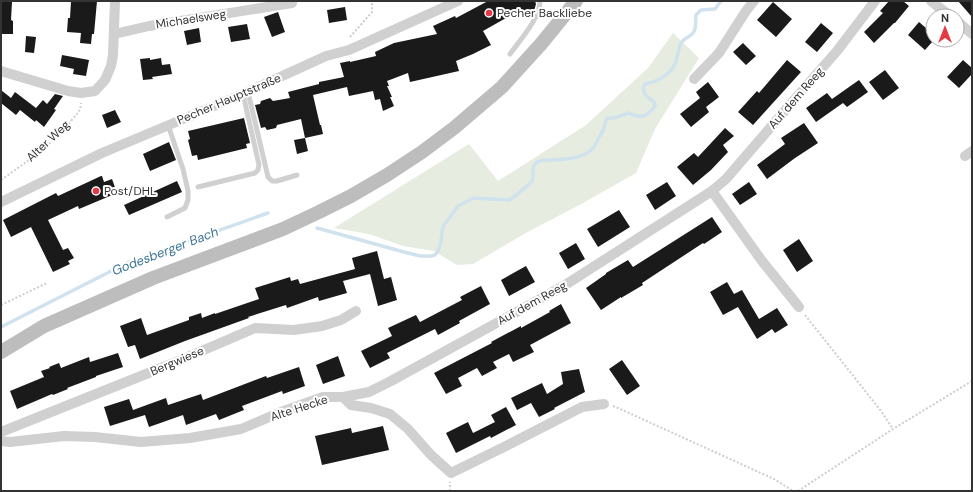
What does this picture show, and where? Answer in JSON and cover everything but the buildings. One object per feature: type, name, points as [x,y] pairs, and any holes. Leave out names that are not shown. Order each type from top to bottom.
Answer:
[{"type":"main road","points":[[1,352],[44,326],[153,278],[283,229],[345,199],[388,175],[454,128],[502,87],[541,44],[576,1]]},
{"type":"street","points":[[1,71],[68,91],[81,93],[95,91],[105,80],[112,66],[115,1]]},
{"type":"street","name":"Pecher Hauptstraße","points":[[1,202],[102,153],[245,93],[326,56],[344,52],[458,1]]},
{"type":"street","points":[[694,79],[720,53],[746,11],[754,1]]},
{"type":"street","name":"Auf dem Reeg","points":[[343,397],[369,392],[391,381],[562,287],[712,191],[726,179],[837,51],[875,1]]},
{"type":"street","points":[[933,1],[941,8]]},
{"type":"street","name":"Michaelsweg","points":[[114,34],[149,26],[292,3]]},
{"type":"street","points":[[712,191],[753,248],[799,307]]},
{"type":"street","name":"Bergwiese","points":[[1,432],[176,362],[255,328],[294,330],[322,326],[341,320],[356,311]]},
{"type":"street","name":"Alte Hecke","points":[[1,441],[10,442],[64,436],[95,437],[141,442],[190,438],[241,429],[281,412],[324,397],[343,397],[351,405],[371,408],[390,414],[451,473],[582,407],[604,404]]},
{"type":"lane","points":[[510,54],[536,17],[540,1]]},
{"type":"lane","points":[[245,93],[268,177],[272,181],[277,181],[297,175]]},
{"type":"lane","points":[[198,187],[255,173],[258,170],[259,165],[245,93]]},
{"type":"lane","points":[[167,217],[185,208],[188,200],[188,191],[183,169],[168,125]]},
{"type":"path","points":[[344,52],[350,38],[372,12],[372,1]]},
{"type":"path","name":"Alter Weg","points":[[1,180],[38,154],[62,132],[81,108],[81,93]]},
{"type":"path","points":[[1,306],[47,283]]},
{"type":"path","points":[[799,307],[881,411],[893,429]]},
{"type":"path","points":[[798,491],[893,429],[972,381]]},
{"type":"path","points":[[604,404],[618,408],[774,479],[793,491]]},
{"type":"shaded area","points":[[673,33],[699,58],[655,129],[636,173],[524,234],[473,264],[457,265],[434,251],[403,246],[369,234],[334,228],[469,144],[498,181],[586,125],[648,68]]},
{"type":"waterway","name":"Godesberger Bach","points":[[317,228],[420,256],[435,255],[441,242],[444,225],[458,206],[474,198],[509,200],[532,181],[533,167],[538,162],[544,160],[569,159],[586,154],[590,151],[594,147],[608,118],[614,118],[629,113],[637,116],[644,116],[649,113],[655,106],[654,102],[647,97],[643,90],[645,84],[658,80],[673,68],[681,43],[694,31],[696,15],[701,10],[715,9],[721,1]]},
{"type":"waterway","name":"Godesberger Bach","points":[[1,327],[127,263],[268,213]]},
{"type":"place","name":"Pecher Backliebe","points":[[489,13]]},
{"type":"place","name":"Post/DHL","points":[[96,191]]}]
